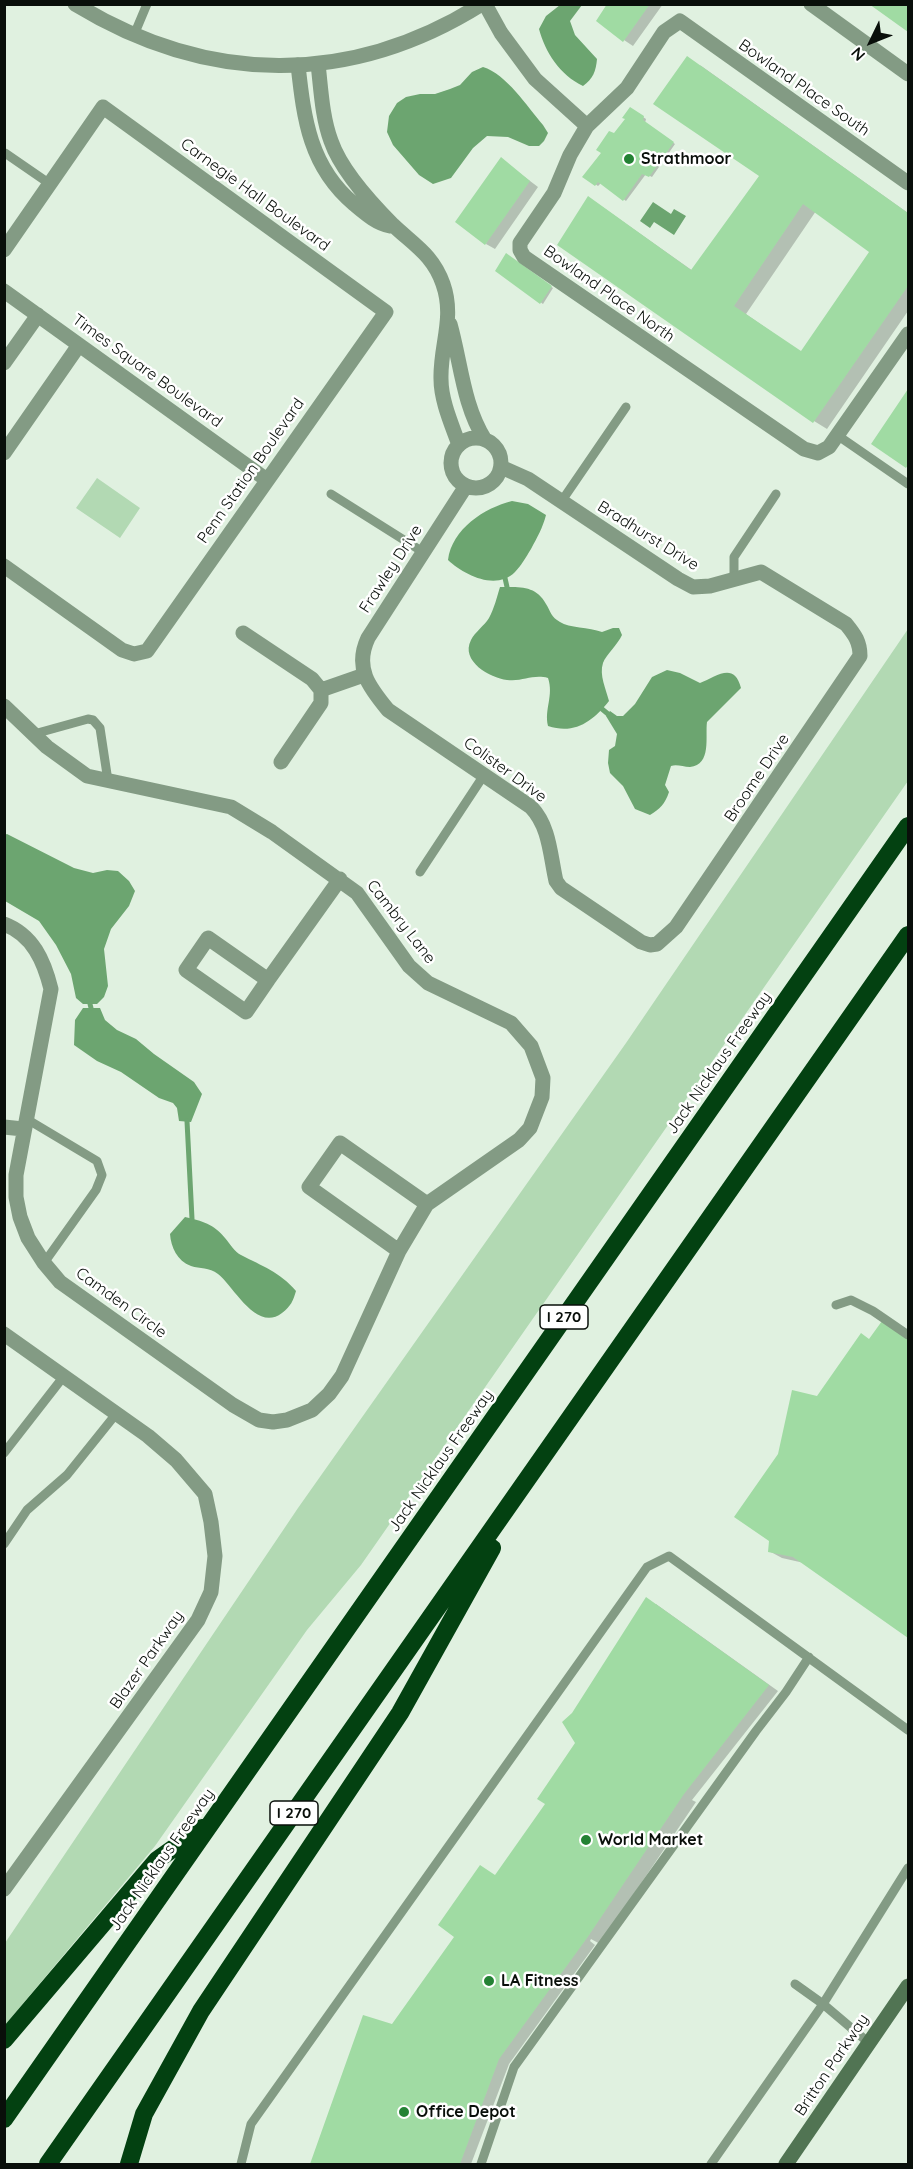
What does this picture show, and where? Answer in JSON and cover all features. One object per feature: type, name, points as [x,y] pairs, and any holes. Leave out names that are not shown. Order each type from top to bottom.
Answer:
[{"type":"highway","name":"Jack Nicklaus Freeway","points":[[4,2119],[909,826]]},
{"type":"highway","name":"I 270","points":[[48,2164],[909,936]]},
{"type":"highway","points":[[129,2164],[144,2114],[201,2011],[400,1713],[540,1461]]},
{"type":"highway","points":[[4,2040],[157,1860],[215,1818]]},
{"type":"main road","name":"Britton Parkway","points":[[786,2164],[909,1986]]},
{"type":"street","points":[[75,4],[98,19],[134,35],[206,59],[298,65],[350,60],[381,52],[423,36],[484,4],[501,33],[535,79],[587,126]]},
{"type":"street","points":[[811,4],[909,74]]},
{"type":"street","name":"Bowland Place North","points":[[680,21],[664,32],[627,88],[587,126],[570,155],[554,193],[520,243],[520,250],[524,256],[804,449],[818,453],[833,441]]},
{"type":"street","name":"Bowland Place South","points":[[680,21],[909,183]]},
{"type":"street","points":[[318,64],[322,99],[331,141],[348,171],[381,213],[429,258],[442,282],[466,398],[477,428],[485,440],[498,451],[501,467],[497,477],[488,485],[477,489],[466,486],[459,482],[452,468],[454,452],[466,440],[485,440]]},
{"type":"street","points":[[298,65],[309,133],[316,154],[331,181],[369,217],[396,228]]},
{"type":"street","name":"Carnegie Hall Boulevard","points":[[50,184],[103,107],[386,312]]},
{"type":"street","points":[[4,250],[50,184]]},
{"type":"street","name":"Times Square Boulevard","points":[[4,291],[267,480]]},
{"type":"street","name":"Penn Station Boulevard","points":[[4,566],[122,650],[134,654],[147,651],[386,312]]},
{"type":"street","points":[[4,363],[38,315]]},
{"type":"street","points":[[449,321],[441,354],[441,382],[459,446]]},
{"type":"street","points":[[833,441],[909,334]]},
{"type":"street","points":[[4,453],[80,345]]},
{"type":"street","name":"Bradhurst Drive","points":[[501,467],[528,480],[678,579],[693,586],[710,586],[761,572],[846,624]]},
{"type":"street","name":"Frawley Drive","points":[[364,675],[361,657],[368,638],[466,486]]},
{"type":"street","name":"Broome Drive","points":[[657,944],[676,927],[860,656],[860,645],[846,624]]},
{"type":"street","points":[[243,633],[312,679],[321,690],[321,703],[281,762]]},
{"type":"street","points":[[321,690],[364,675]]},
{"type":"street","name":"Colister Drive","points":[[364,675],[376,696],[388,710],[531,807],[540,816],[545,826],[556,881],[561,888],[641,942],[650,945],[657,944]]},
{"type":"street","name":"Cambry Lane","points":[[4,706],[48,747],[87,776],[231,807],[272,832],[357,892],[374,914],[394,947],[409,966],[428,983],[511,1023],[531,1046],[543,1078],[542,1097],[530,1128],[519,1140],[427,1204],[399,1251]]},
{"type":"street","points":[[268,980],[208,938],[186,970],[246,1012],[340,879]]},
{"type":"street","name":"Camden Circle","points":[[4,924],[14,927],[29,939],[47,970],[51,989],[24,1124],[16,1175],[16,1197],[28,1238],[60,1282],[234,1405],[260,1420],[273,1422],[306,1413],[329,1394],[342,1376],[399,1251]]},
{"type":"street","points":[[4,1127],[24,1124]]},
{"type":"street","points":[[399,1251],[309,1187],[340,1143],[427,1204]]},
{"type":"street","name":"Blazer Parkway","points":[[4,1334],[148,1436],[176,1460],[205,1494],[215,1556],[211,1592],[198,1620],[4,1889]]},
{"type":"lane","points":[[134,35],[147,4]]},
{"type":"lane","points":[[5,153],[50,184]]},
{"type":"lane","points":[[561,502],[626,407]]},
{"type":"lane","points":[[833,441],[909,483]]},
{"type":"lane","points":[[331,494],[423,552]]},
{"type":"lane","points":[[734,578],[734,557],[776,494]]},
{"type":"lane","points":[[34,735],[93,720],[100,728],[108,781]]},
{"type":"lane","points":[[420,872],[484,775]]},
{"type":"lane","points":[[24,1124],[97,1161],[102,1175],[96,1190],[44,1263]]},
{"type":"lane","points":[[836,1305],[851,1300],[873,1311],[909,1335]]},
{"type":"lane","points":[[4,1453],[64,1376]]},
{"type":"lane","points":[[4,1544],[27,1510],[67,1475],[116,1414]]},
{"type":"lane","points":[[240,2164],[251,2124],[647,1567],[669,1556],[909,1730]]},
{"type":"lane","points":[[481,2164],[514,2067],[786,1692],[808,1658]]},
{"type":"lane","points":[[711,2164],[823,2004],[909,1868]]},
{"type":"lane","points":[[795,1984],[823,2004],[869,2043]]},
{"type":"shaded area","points":[[560,5],[582,5],[570,21],[575,35],[597,59],[593,74],[583,86],[567,76],[555,62],[545,46],[539,29],[546,16]]},
{"type":"shaded area","points":[[483,67],[508,83],[548,133],[539,146],[529,146],[508,137],[487,136],[473,148],[451,178],[433,184],[419,175],[393,145],[387,132],[389,116],[397,103],[406,97],[435,94],[450,89],[460,85],[472,72]]},
{"type":"shaded area","points":[[653,202],[671,214],[674,209],[686,216],[674,235],[654,222],[650,228],[640,221]]},
{"type":"shaded area","points":[[97,478],[140,508],[120,538],[76,508]]},
{"type":"shaded area","points":[[512,501],[528,504],[546,515],[531,549],[515,572],[507,578],[490,581],[463,571],[448,560],[456,539],[471,522],[491,509]]},
{"type":"shaded area","points":[[500,587],[520,587],[532,590],[542,598],[555,618],[564,624],[602,632],[619,628],[622,635],[602,668],[602,677],[609,701],[597,715],[583,724],[567,729],[548,726],[550,685],[548,678],[500,679],[485,672],[473,661],[469,648],[471,640],[489,618]]},
{"type":"shaded area","points":[[908,629],[908,781],[361,1565],[307,1630],[155,1846],[5,2025],[5,1943],[298,1508],[626,1043]]},
{"type":"shaded area","points":[[667,670],[680,673],[700,683],[729,673],[738,680],[741,688],[707,722],[706,749],[702,761],[690,767],[671,766],[665,785],[669,792],[662,806],[650,815],[635,809],[623,786],[610,773],[609,750],[615,746],[617,734],[606,716],[610,711],[617,716],[623,716],[635,704],[652,677]]},
{"type":"shaded area","points":[[7,834],[74,868],[93,873],[107,870],[118,871],[129,881],[135,891],[129,906],[111,929],[104,949],[108,986],[104,997],[97,1004],[83,1004],[76,998],[71,974],[56,945],[39,921],[5,901],[4,835]]},
{"type":"shaded area","points":[[83,1008],[100,1008],[105,1020],[117,1030],[136,1039],[194,1082],[202,1094],[191,1122],[179,1121],[177,1108],[173,1103],[159,1098],[121,1072],[97,1061],[74,1045],[75,1020]]},
{"type":"shaded area","points":[[185,1217],[212,1226],[239,1254],[270,1270],[290,1284],[296,1291],[288,1308],[272,1318],[263,1317],[246,1305],[218,1274],[182,1261],[173,1249],[170,1234]]},
{"type":"building","points":[[607,4],[650,4],[623,42],[596,21]]},
{"type":"building","points":[[869,4],[908,4],[908,32]]},
{"type":"building","points":[[687,56],[908,213],[908,286],[813,423],[557,245],[588,196],[691,270],[759,176],[653,104]],"holes":[[[803,204],[869,252],[801,351],[734,306]]]},
{"type":"building","name":"Strathmoor","points":[[630,107],[644,116],[643,120],[674,142],[649,177],[642,174],[623,201],[598,182],[595,186],[582,177],[601,153],[596,150],[609,131],[614,133],[625,119],[622,118]]},
{"type":"building","points":[[501,157],[530,181],[485,245],[455,222]]},
{"type":"building","points":[[506,253],[552,286],[540,304],[495,271]]},
{"type":"building","points":[[908,389],[908,464],[906,468],[871,444]]},
{"type":"building","points":[[882,1321],[908,1339],[908,1638],[793,1557],[768,1552],[769,1541],[734,1517],[778,1454],[792,1390],[817,1396],[861,1333],[869,1339]]},
{"type":"building","points":[[646,1597],[769,1685],[684,1794],[587,1938],[499,2059],[460,2164],[310,2164],[363,2015],[392,2024],[454,1937],[438,1925],[480,1865],[495,1875],[545,1804],[537,1799],[575,1743],[562,1722],[572,1713]]},
{"type":"waterway","points":[[505,578],[507,587]]},
{"type":"waterway","points":[[602,709],[608,714]]},
{"type":"waterway","points":[[90,1004],[91,1008]]},
{"type":"waterway","points":[[187,1121],[192,1219]]},
{"type":"place","name":"Strathmoor","points":[[629,159]]},
{"type":"place","name":"World Market","points":[[586,1840]]},
{"type":"place","name":"LA Fitness","points":[[489,1981]]},
{"type":"place","name":"Office Depot","points":[[404,2112]]}]
